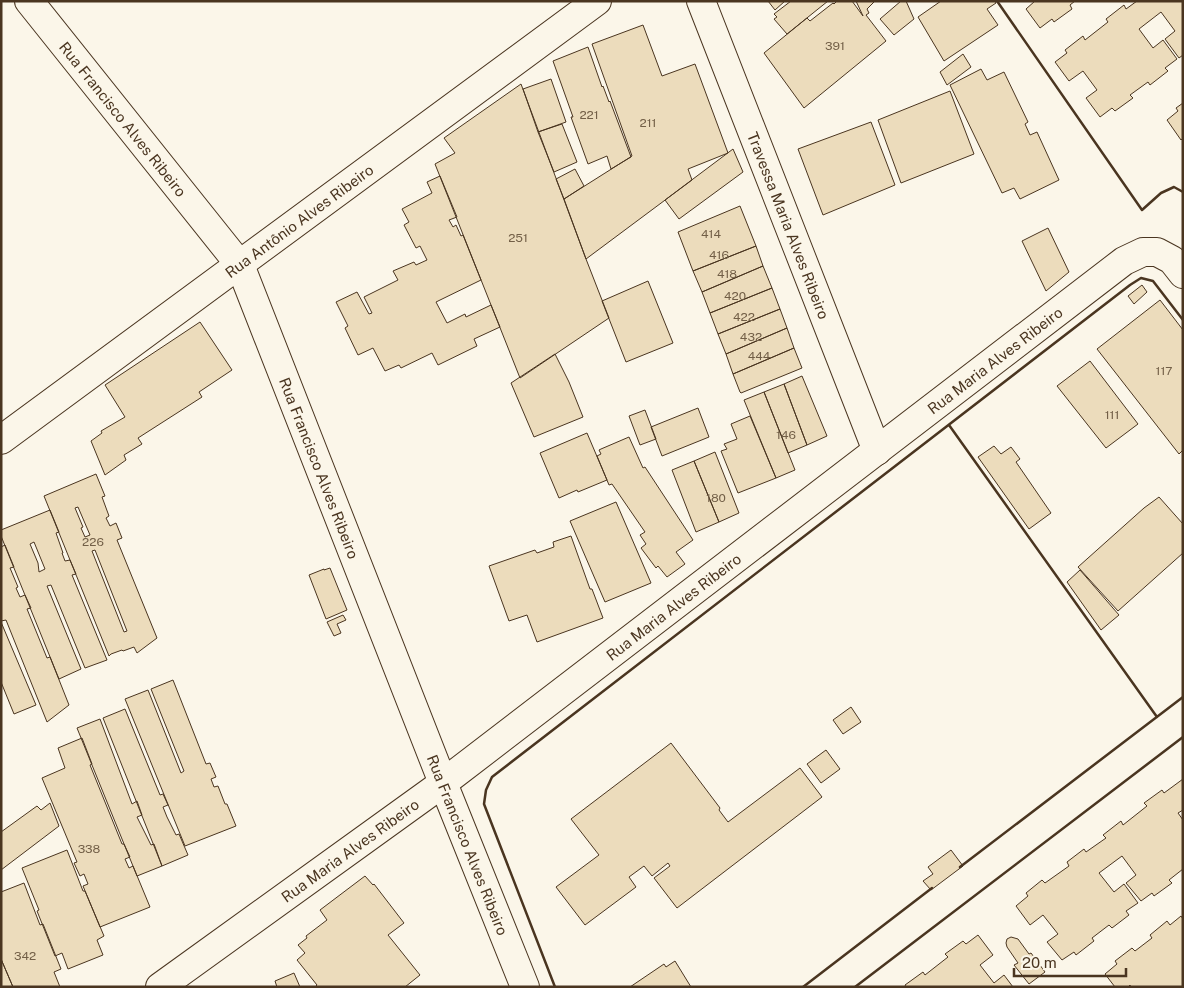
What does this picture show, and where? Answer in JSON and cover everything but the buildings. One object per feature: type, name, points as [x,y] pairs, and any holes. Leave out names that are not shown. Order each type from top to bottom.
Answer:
[{"type":"street","name":"Rua Francisco Alves Ribeiro","points":[[28,1],[240,265],[524,987]]},
{"type":"street","name":"Rua Antônio Alves Ribeiro","points":[[1,440],[596,1]]},
{"type":"street","name":"Travessa Maria Alves Ribeiro","points":[[701,1],[876,451]]},
{"type":"street","name":"Rua Maria Alves Ribeiro","points":[[160,987],[443,783],[1124,261],[1143,252],[1157,252],[1172,260],[1183,274]]},
{"type":"wall","points":[[997,1],[1142,210],[1161,193],[1174,187],[1183,192]]},
{"type":"wall","points":[[555,987],[484,804],[486,790],[492,777],[1130,285],[1141,278],[1153,281],[1183,320]]},
{"type":"wall","points":[[949,425],[1157,717]]},
{"type":"wall","points":[[960,867],[1183,697]]},
{"type":"wall","points":[[855,987],[1183,737]]},
{"type":"wall","points":[[803,987],[932,888]]}]
